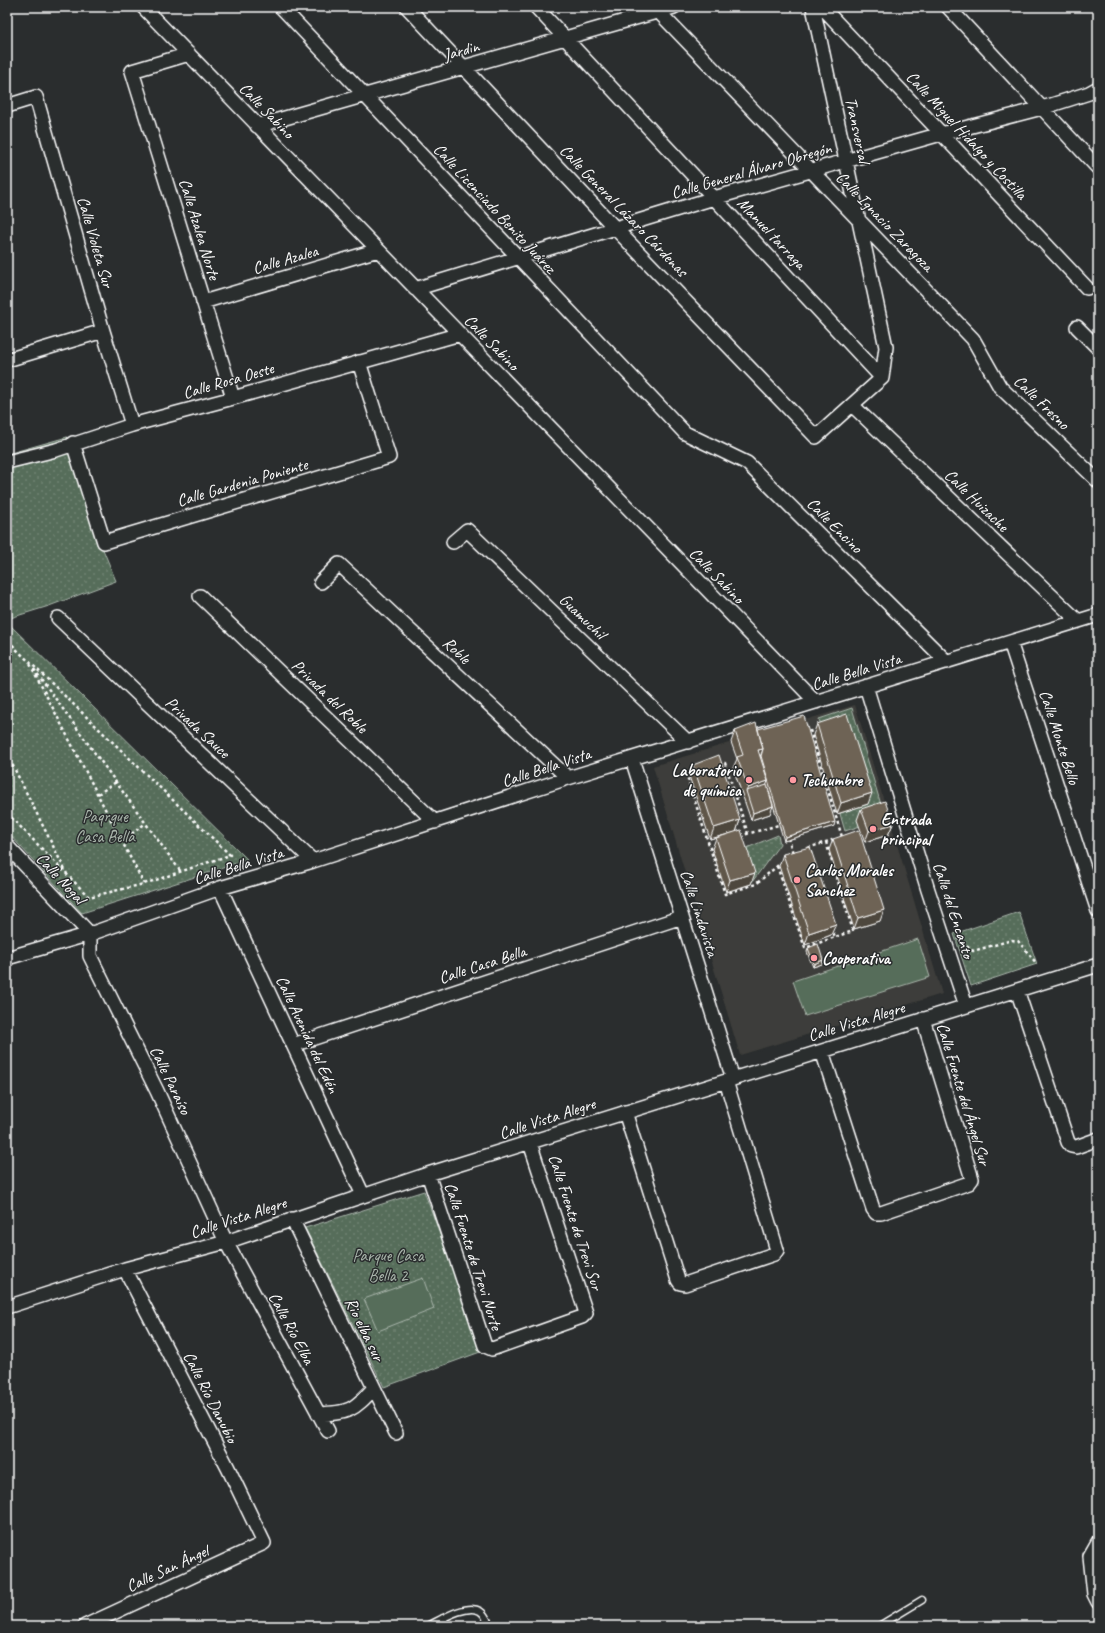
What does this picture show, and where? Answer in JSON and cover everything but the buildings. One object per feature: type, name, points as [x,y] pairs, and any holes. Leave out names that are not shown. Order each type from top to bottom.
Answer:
[{"type":"street","name":"Calle Sabino","points":[[142,7],[816,702]]},
{"type":"street","name":"Calle Licenciado Benito Juárez","points":[[281,7],[685,433]]},
{"type":"street","name":"Calle General Lázaro Cárdenas","points":[[407,7],[615,228],[816,437],[852,405]]},
{"type":"street","name":"Manuel tarraga","points":[[536,7],[564,39],[882,378]]},
{"type":"street","name":"Jardin","points":[[257,126],[564,39],[656,9],[674,7]]},
{"type":"street","name":"Transversal","points":[[813,7],[886,347],[882,378]]},
{"type":"street","name":"Calle Miguel Hidalgo y Costilla","points":[[822,7],[1087,288]]},
{"type":"street","points":[[948,7],[1098,168]]},
{"type":"street","name":"Calle Ignacio Zaragoza","points":[[656,9],[973,339]]},
{"type":"street","name":"Calle Azalea Norte","points":[[189,54],[132,71],[233,398]]},
{"type":"street","name":"Calle General Álvaro Obregón","points":[[415,289],[714,198],[941,134],[1042,108],[1090,93],[1098,88]]},
{"type":"street","name":"Calle Violeta Sur","points":[[7,106],[36,97],[103,331],[132,425]]},
{"type":"street","name":"Calle Azalea","points":[[203,302],[378,250]]},
{"type":"street","points":[[1077,326],[1098,348]]},
{"type":"street","points":[[7,360],[103,331]]},
{"type":"street","name":"Calle Rosa Oeste","points":[[7,462],[56,450],[73,443],[132,425],[460,334]]},
{"type":"street","name":"Calle Fresno","points":[[973,339],[1000,387],[1098,481]]},
{"type":"street","name":"Calle Gardenia Poniente","points":[[73,443],[104,542],[390,457],[359,362]]},
{"type":"street","points":[[852,405],[882,378]]},
{"type":"street","name":"Calle Huizache","points":[[852,405],[1078,621]]},
{"type":"street","name":"Calle Encino","points":[[685,433],[747,463],[947,662]]},
{"type":"street","name":"Guamuchil","points":[[452,542],[467,530],[688,742]]},
{"type":"street","name":"Roble","points":[[321,582],[339,564],[568,778]]},
{"type":"street","name":"Privada del Roble","points":[[200,596],[435,822]]},
{"type":"street","name":"Calle Bella Vista","points":[[7,958],[90,934],[220,888],[313,861],[568,778],[1098,615]]},
{"type":"street","name":"Privada Sauce","points":[[58,618],[313,861]]},
{"type":"street","name":"Calle Monte Bello","points":[[1010,642],[1098,911]]},
{"type":"street","name":"Calle del Encanto","points":[[866,686],[928,890],[966,1006]]},
{"type":"street","name":"Calle Lindavista","points":[[625,1112],[680,1284],[685,1284],[774,1254],[777,1250],[730,1080],[682,917],[632,759]]},
{"type":"street","name":"Calle Nogal","points":[[7,846],[90,934]]},
{"type":"street","name":"Calle Avenida del Edén","points":[[220,888],[363,1195]]},
{"type":"street","name":"Calle Casa Bella","points":[[293,1045],[682,917]]},
{"type":"street","name":"Calle Paraíso","points":[[90,934],[90,956],[157,1091],[226,1242]]},
{"type":"street","name":"Calle Vista Alegre","points":[[7,1307],[125,1269],[226,1242],[428,1174],[1098,965]]},
{"type":"street","points":[[1017,990],[1068,1142],[1071,1146],[1076,1147],[1098,1140]]},
{"type":"street","name":"Calle Fuente del Ángel Sur","points":[[822,1051],[873,1209],[876,1213],[969,1183],[972,1179],[923,1019]]},
{"type":"street","name":"Calle Fuente de Trevi Sur","points":[[488,1348],[492,1349],[582,1317],[586,1313],[530,1142]]},
{"type":"street","name":"Calle Fuente de Trevi Norte","points":[[428,1174],[485,1346],[488,1348]]},
{"type":"street","name":"Rio elba sur","points":[[292,1219],[396,1433]]},
{"type":"street","name":"Calle Río Elba","points":[[226,1242],[328,1431]]},
{"type":"street","name":"Calle Río Danubio","points":[[125,1269],[228,1468],[264,1543]]},
{"type":"street","points":[[318,1414],[341,1413],[352,1409],[374,1388]]},
{"type":"street","points":[[1098,1542],[1090,1556],[1094,1594],[1098,1602]]},
{"type":"street","name":"Calle San Ángel","points":[[85,1626],[264,1543]]},
{"type":"lane","points":[[879,1626],[922,1600]]},
{"type":"lane","points":[[428,1626],[443,1618],[465,1610],[474,1609],[484,1614],[490,1626]]},
{"type":"lane","points":[[443,1618],[447,1626]]},
{"type":"path","points":[[7,634],[11,643],[29,662],[230,855],[144,884],[89,897],[7,813]]},
{"type":"path","points":[[29,662],[181,872]]},
{"type":"path","points":[[29,662],[144,884]]},
{"type":"path","points":[[810,730],[842,837]]},
{"type":"path","points":[[7,754],[68,877]]},
{"type":"path","points":[[712,766],[725,763],[748,834]]},
{"type":"path","points":[[699,770],[686,774],[725,894],[756,884],[793,853],[799,851]]},
{"type":"path","points":[[98,794],[116,782]]},
{"type":"path","points":[[781,817],[793,853]]},
{"type":"path","points":[[122,841],[146,823]]},
{"type":"path","points":[[735,838],[783,824]]},
{"type":"path","points":[[806,849],[849,835]]},
{"type":"path","points":[[777,866],[805,948],[854,931],[826,842]]},
{"type":"path","points":[[709,846],[716,844]]},
{"type":"path","points":[[830,922],[835,937]]},
{"type":"path","points":[[954,934],[973,951],[1012,940],[1018,941],[1037,964]]},
{"type":"shaded area","name":"Carlos Morales Sanchez","points":[[855,705],[942,994],[740,1055],[653,766]]},
{"type":"green space","points":[[67,437],[100,542],[116,581],[49,606],[7,619],[7,454]]},
{"type":"green space","name":"Paqrque Casa Bella","points":[[7,622],[247,859],[82,913],[7,832]]},
{"type":"green space","points":[[852,708],[885,818],[845,831],[819,719]]},
{"type":"green space","points":[[778,835],[780,844],[752,882],[742,850]]},
{"type":"green space","points":[[1019,912],[1037,964],[971,986],[954,934]]},
{"type":"green space","points":[[918,939],[930,977],[805,1016],[793,981]]},
{"type":"green space","name":"Parque Casa Bella 2","points":[[424,1191],[483,1351],[384,1387],[305,1228]]},
{"type":"green space","points":[[423,1278],[434,1309],[378,1331],[364,1299]]},
{"type":"place","name":"Laboratorio de química","points":[[749,780]]},
{"type":"place","name":"Techumbre","points":[[793,780]]},
{"type":"place","name":"Entrada principal","points":[[873,829]]},
{"type":"place","name":"Carlos Morales Sanchez","points":[[797,880]]},
{"type":"place","name":"Cooperativa","points":[[814,958]]}]
